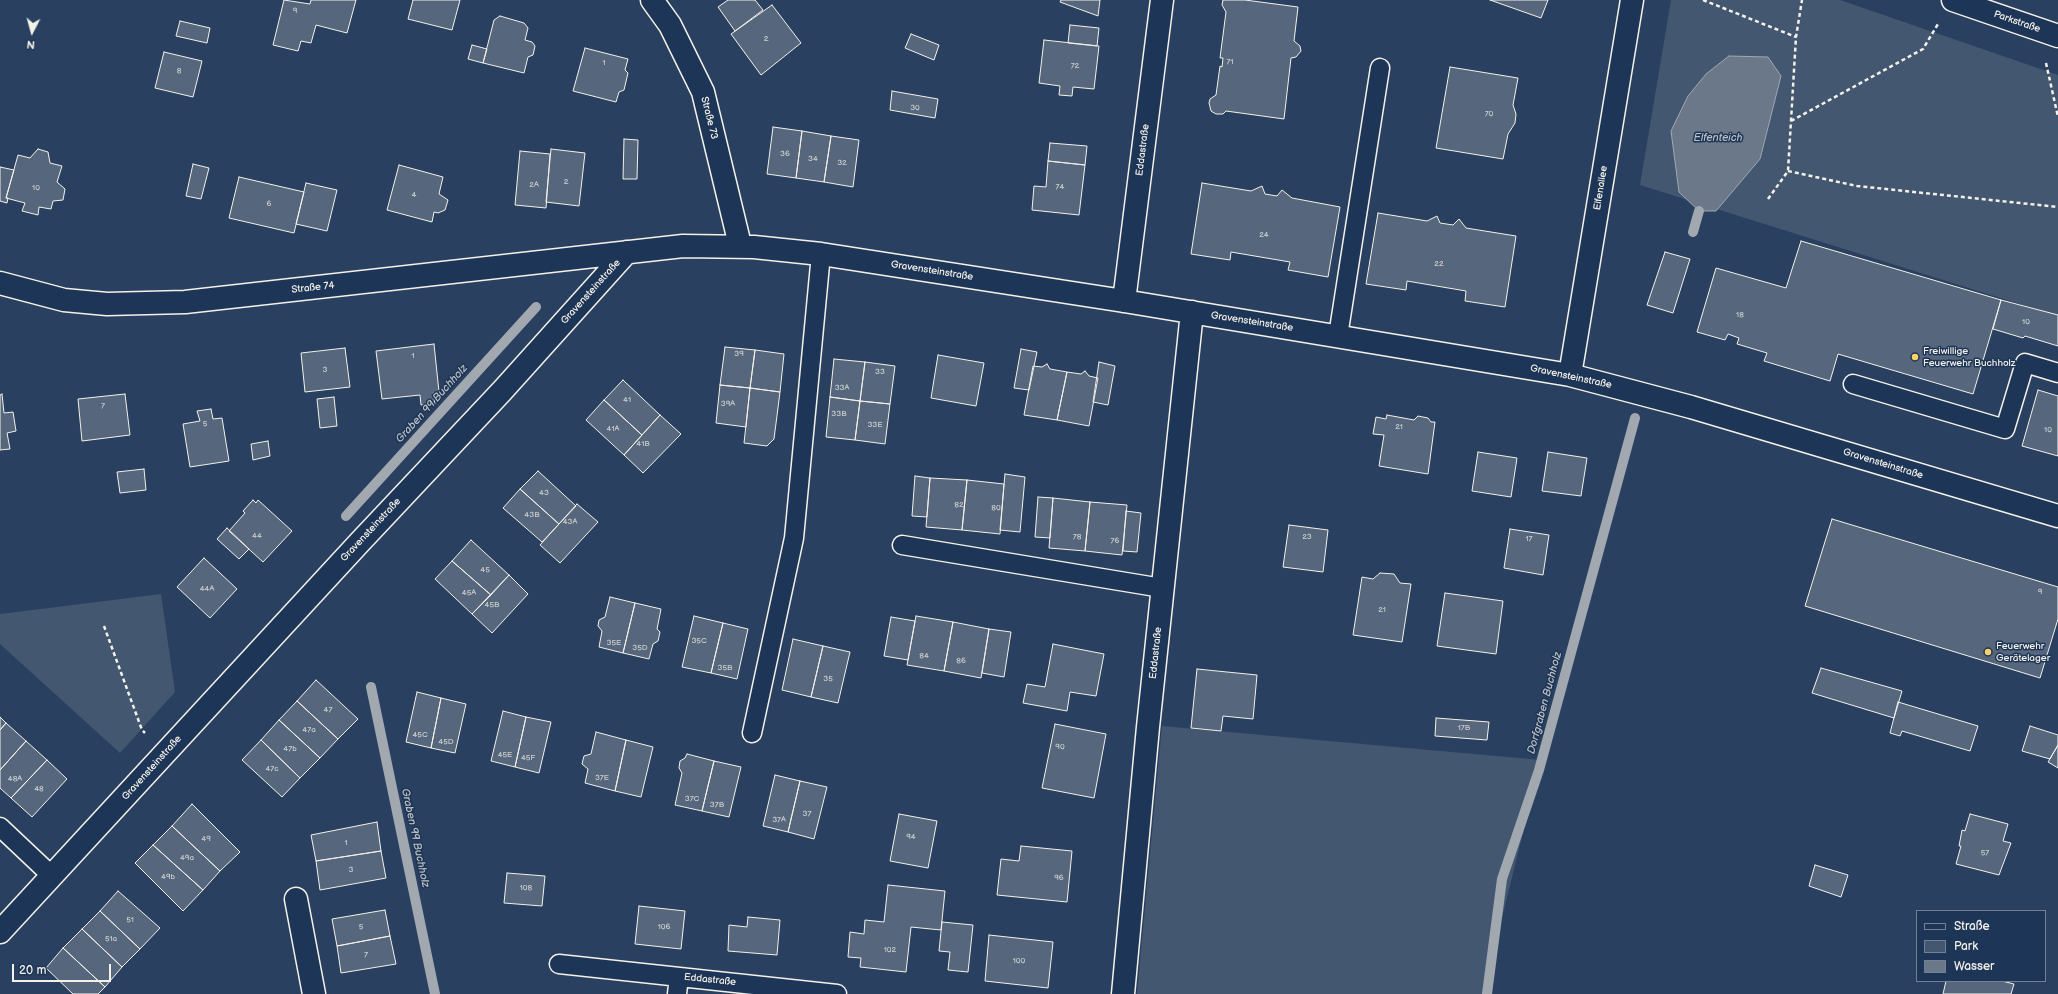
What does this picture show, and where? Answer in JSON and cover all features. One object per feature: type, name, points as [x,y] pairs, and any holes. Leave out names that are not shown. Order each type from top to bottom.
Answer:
[{"type":"street","name":"Straße 73","points":[[652,0],[670,25],[703,92],[740,245]]},
{"type":"street","name":"Eddastraße","points":[[1124,301],[1162,0]]},
{"type":"street","name":"Elfenallee","points":[[1570,375],[1632,0]]},
{"type":"street","name":"Parkstraße","points":[[1953,0],[2058,36]]},
{"type":"street","name":"Gravensteinstraße","points":[[0,932],[502,391],[627,252],[683,246],[740,245],[820,254],[1124,301],[1570,375],[1691,407],[2058,516]]},
{"type":"street","name":"Straße 74","points":[[0,283],[64,300],[100,304],[185,302],[627,252]]},
{"type":"street","name":"Eddastraße","points":[[1123,994],[1162,588],[1192,312]]},
{"type":"street","points":[[296,899],[314,994]]},
{"type":"lane","points":[[1338,336],[1380,68]]},
{"type":"lane","points":[[752,733],[794,538],[820,254]]},
{"type":"lane","points":[[1853,384],[2005,429],[2025,363],[2058,373]]},
{"type":"lane","points":[[902,545],[1162,588]]},
{"type":"lane","points":[[0,827],[52,876]]},
{"type":"lane","name":"Eddastraße","points":[[559,964],[678,985],[837,994]]},
{"type":"path","points":[[1704,0],[1796,37]]},
{"type":"path","points":[[1768,199],[1788,171],[1796,37],[1802,0]]},
{"type":"path","points":[[1791,121],[1923,49],[1940,20]]},
{"type":"path","points":[[2045,56],[2058,117]]},
{"type":"path","points":[[1788,171],[1856,186],[2058,207]]},
{"type":"path","points":[[104,626],[142,730],[165,754]]},
{"type":"green space","points":[[1671,0],[1840,0],[2058,75],[2058,316],[1640,185]]},
{"type":"green space","points":[[161,594],[175,692],[120,753],[0,644],[0,614]]},
{"type":"green space","points":[[1162,726],[1541,760],[1495,946],[1489,994],[1137,994]]},
{"type":"water","name":"Elfenteich","points":[[1729,56],[1768,57],[1781,76],[1760,159],[1716,211],[1699,211],[1679,192],[1671,131],[1688,96],[1706,74]]},
{"type":"building","points":[[284,0],[310,4],[311,0],[356,0],[347,33],[316,25],[311,43],[301,41],[298,51],[273,45]]},
{"type":"building","points":[[413,0],[460,0],[452,30],[408,19]]},
{"type":"building","points":[[728,0],[755,0],[763,10],[735,31],[718,7]]},
{"type":"building","points":[[1061,0],[1100,0],[1098,16],[1060,2]]},
{"type":"building","points":[[1223,0],[1245,0],[1298,7],[1294,41],[1300,46],[1301,51],[1296,57],[1291,58],[1284,119],[1226,111],[1223,114],[1216,114],[1211,111],[1209,103],[1210,99],[1216,95],[1220,66],[1222,67],[1223,58],[1220,58],[1226,12],[1222,5]]},
{"type":"building","points":[[1490,0],[1548,0],[1541,18]]},
{"type":"building","points":[[772,5],[801,43],[761,75],[731,34]]},
{"type":"building","points":[[500,16],[524,23],[528,28],[525,40],[532,42],[535,46],[533,55],[528,57],[524,73],[483,63],[494,20]]},
{"type":"building","points":[[180,21],[210,28],[207,43],[176,36]]},
{"type":"building","points":[[1070,25],[1099,28],[1097,46],[1068,43]]},
{"type":"building","points":[[911,34],[939,45],[934,60],[905,48]]},
{"type":"building","points":[[1044,40],[1099,46],[1094,89],[1073,87],[1072,96],[1059,95],[1060,86],[1039,83]]},
{"type":"building","points":[[472,45],[487,49],[483,63],[468,59]]},
{"type":"building","points":[[585,48],[628,59],[625,70],[628,73],[624,90],[619,92],[616,102],[573,91]]},
{"type":"building","points":[[164,52],[202,61],[193,97],[155,88]]},
{"type":"building","points":[[1450,67],[1518,78],[1513,105],[1516,114],[1515,123],[1508,134],[1503,159],[1436,148]]},
{"type":"building","points":[[892,91],[938,99],[935,118],[890,110]]},
{"type":"building","points":[[773,127],[802,131],[796,178],[767,174]]},
{"type":"building","points":[[802,131],[831,136],[824,182],[796,178]]},
{"type":"building","points":[[831,136],[859,140],[853,187],[824,182]]},
{"type":"building","points":[[624,139],[638,140],[637,179],[623,179]]},
{"type":"building","points":[[1050,143],[1087,146],[1085,165],[1048,161]]},
{"type":"building","points":[[38,149],[48,152],[50,163],[62,166],[57,182],[65,189],[63,200],[53,201],[51,209],[39,207],[38,215],[22,211],[25,203],[6,198],[18,155],[30,158]]},
{"type":"building","points":[[551,149],[585,153],[579,206],[546,202]]},
{"type":"building","points":[[520,151],[550,154],[546,208],[515,205]]},
{"type":"building","points":[[1048,161],[1085,165],[1079,215],[1032,210],[1034,186],[1046,187]]},
{"type":"building","points":[[193,164],[209,168],[201,199],[186,196]]},
{"type":"building","points":[[399,165],[443,177],[439,194],[448,200],[445,210],[438,213],[434,212],[432,222],[387,210]]},
{"type":"building","points":[[0,167],[14,170],[6,198],[8,198],[7,203],[0,201]]},
{"type":"building","points":[[239,177],[304,192],[294,233],[229,218]]},
{"type":"building","points":[[306,183],[337,190],[327,231],[296,224]]},
{"type":"building","points":[[1202,183],[1251,191],[1262,186],[1265,194],[1277,196],[1282,190],[1292,198],[1340,207],[1328,277],[1288,270],[1290,262],[1231,252],[1230,260],[1191,254]]},
{"type":"building","points":[[1378,213],[1427,221],[1437,216],[1440,223],[1453,225],[1459,219],[1466,228],[1516,236],[1505,307],[1465,301],[1466,291],[1407,281],[1406,290],[1366,284]]},
{"type":"building","points":[[1801,241],[2001,300],[1973,394],[1838,354],[1830,381],[1764,361],[1767,353],[1737,344],[1739,338],[1728,334],[1725,340],[1697,332],[1716,268],[1786,288]]},
{"type":"building","points":[[1665,252],[1690,259],[1673,313],[1647,305]]},
{"type":"building","points":[[2001,300],[2058,315],[2058,346],[2025,336],[2023,338],[1993,329]]},
{"type":"building","points":[[434,344],[439,392],[433,393],[435,404],[421,405],[420,395],[382,399],[376,351]]},
{"type":"building","points":[[725,347],[755,350],[750,388],[720,385]]},
{"type":"building","points":[[345,348],[350,387],[305,392],[301,353]]},
{"type":"building","points":[[1021,349],[1037,352],[1029,390],[1014,388]]},
{"type":"building","points":[[755,350],[784,354],[780,392],[750,388]]},
{"type":"building","points":[[938,355],[984,363],[976,406],[931,398]]},
{"type":"building","points":[[834,359],[865,362],[860,401],[830,397]]},
{"type":"building","points":[[865,362],[895,366],[890,404],[860,401]]},
{"type":"building","points":[[1099,362],[1115,366],[1108,405],[1093,402]]},
{"type":"building","points":[[1047,364],[1050,369],[1067,372],[1057,420],[1024,415],[1033,366],[1042,367]]},
{"type":"building","points":[[1085,371],[1089,376],[1098,378],[1089,426],[1057,420],[1067,372],[1081,374]]},
{"type":"building","points":[[623,380],[660,415],[642,435],[604,400]]},
{"type":"building","points":[[720,385],[750,388],[746,427],[716,423]]},
{"type":"building","points":[[750,388],[780,392],[774,439],[767,446],[744,443]]},
{"type":"building","points":[[2038,390],[2058,396],[2058,456],[2022,446]]},
{"type":"building","points":[[2,394],[4,413],[13,412],[16,431],[7,433],[10,449],[0,450],[0,395]]},
{"type":"building","points":[[125,394],[130,435],[82,441],[78,399]]},
{"type":"building","points":[[334,397],[337,426],[320,428],[317,399]]},
{"type":"building","points":[[830,397],[860,401],[855,440],[826,437]]},
{"type":"building","points":[[604,400],[642,435],[624,455],[586,420]]},
{"type":"building","points":[[860,401],[890,404],[885,444],[855,440]]},
{"type":"building","points":[[211,409],[213,419],[222,418],[229,461],[190,467],[183,424],[200,421],[197,411]]},
{"type":"building","points":[[660,415],[681,434],[643,473],[624,455]]},
{"type":"building","points":[[1387,415],[1414,420],[1418,416],[1428,418],[1431,422],[1435,422],[1428,474],[1379,466],[1384,435],[1373,434],[1376,417],[1386,419]]},
{"type":"building","points":[[268,441],[270,456],[253,460],[251,444]]},
{"type":"building","points":[[1478,452],[1517,458],[1511,497],[1472,491]]},
{"type":"building","points":[[1548,452],[1587,458],[1581,496],[1542,491]]},
{"type":"building","points":[[144,469],[146,490],[120,493],[117,472]]},
{"type":"building","points":[[538,471],[576,506],[559,524],[520,489]]},
{"type":"building","points":[[1005,474],[1025,477],[1020,532],[1000,530]]},
{"type":"building","points":[[915,476],[930,478],[927,517],[912,516]]},
{"type":"building","points":[[930,478],[967,480],[962,530],[926,527]]},
{"type":"building","points":[[967,480],[1004,484],[1000,534],[962,530]]},
{"type":"building","points":[[520,489],[559,524],[542,542],[503,508]]},
{"type":"building","points":[[1038,497],[1053,498],[1050,538],[1035,537]]},
{"type":"building","points":[[1053,498],[1090,502],[1085,551],[1049,548]]},
{"type":"building","points":[[253,500],[256,503],[258,500],[292,531],[263,562],[229,531],[245,513],[243,511]]},
{"type":"building","points":[[1090,502],[1127,505],[1122,555],[1085,551]]},
{"type":"building","points":[[577,504],[598,522],[560,563],[540,545]]},
{"type":"building","points":[[1126,511],[1141,513],[1137,552],[1123,551]]},
{"type":"building","points":[[1832,519],[2058,587],[2058,619],[2040,678],[1805,606]]},
{"type":"building","points":[[1289,525],[1328,530],[1323,572],[1283,567]]},
{"type":"building","points":[[227,528],[249,549],[239,559],[217,539]]},
{"type":"building","points":[[1510,529],[1549,535],[1543,575],[1504,568]]},
{"type":"building","points":[[471,540],[509,575],[491,595],[452,561]]},
{"type":"building","points":[[204,558],[237,589],[210,618],[177,587]]},
{"type":"building","points":[[452,561],[491,595],[472,614],[435,579]]},
{"type":"building","points":[[1380,573],[1394,574],[1400,583],[1411,584],[1402,642],[1353,635],[1362,577],[1373,579]]},
{"type":"building","points":[[509,575],[528,594],[492,633],[472,614]]},
{"type":"building","points":[[1445,593],[1503,601],[1496,654],[1437,646]]},
{"type":"building","points":[[610,597],[635,603],[623,653],[599,647],[602,631],[598,626],[599,620],[605,617]]},
{"type":"building","points":[[635,603],[661,609],[657,629],[660,632],[658,641],[653,644],[649,659],[623,653]]},
{"type":"building","points":[[694,616],[723,623],[711,673],[682,667]]},
{"type":"building","points":[[916,616],[953,622],[944,671],[907,665]]},
{"type":"building","points":[[891,617],[915,621],[908,660],[884,656]]},
{"type":"building","points":[[953,622],[989,629],[981,678],[944,671]]},
{"type":"building","points":[[723,623],[748,629],[737,679],[711,673]]},
{"type":"building","points":[[989,629],[1011,632],[1004,677],[982,673]]},
{"type":"building","points":[[793,639],[823,646],[811,697],[782,690]]},
{"type":"building","points":[[1053,644],[1104,654],[1096,696],[1070,692],[1067,711],[1023,703],[1027,684],[1045,687]]},
{"type":"building","points":[[823,646],[850,652],[838,703],[811,697]]},
{"type":"building","points":[[1821,668],[1902,691],[1894,718],[1812,693]]},
{"type":"building","points":[[1197,669],[1257,675],[1253,719],[1223,716],[1221,731],[1191,728]]},
{"type":"building","points":[[316,680],[358,719],[338,739],[297,701]]},
{"type":"building","points":[[417,692],[441,698],[431,748],[406,742]]},
{"type":"building","points":[[441,698],[466,704],[455,753],[431,748]]},
{"type":"building","points":[[297,701],[338,739],[320,758],[279,720]]},
{"type":"building","points":[[1898,702],[1978,726],[1970,751],[1902,731],[1900,736],[1890,733]]},
{"type":"building","points":[[503,711],[526,717],[515,767],[491,761]]},
{"type":"building","points":[[0,717],[6,723],[0,730]]},
{"type":"building","points":[[526,717],[551,722],[539,773],[515,767]]},
{"type":"building","points":[[1436,718],[1489,722],[1487,740],[1435,736]]},
{"type":"building","points":[[279,720],[320,758],[300,778],[261,740]]},
{"type":"building","points":[[6,723],[26,741],[0,770],[0,730]]},
{"type":"building","points":[[1055,724],[1106,734],[1094,798],[1042,788]]},
{"type":"building","points":[[2030,726],[2058,735],[2058,745],[2050,759],[2022,751]]},
{"type":"building","points":[[596,732],[626,740],[615,791],[585,783],[588,769],[582,764],[584,756],[591,754]]},
{"type":"building","points":[[261,740],[300,778],[282,797],[242,760]]},
{"type":"building","points":[[626,740],[653,747],[641,797],[615,791]]},
{"type":"building","points":[[26,741],[47,760],[11,798],[0,788],[0,770]]},
{"type":"building","points":[[2058,745],[2058,768],[2048,762]]},
{"type":"building","points":[[687,754],[714,761],[702,811],[675,805],[682,773],[679,768],[680,761],[685,758]]},
{"type":"building","points":[[47,760],[67,779],[32,817],[11,798]]},
{"type":"building","points":[[714,761],[741,767],[729,817],[702,811]]},
{"type":"building","points":[[775,775],[800,781],[788,832],[763,826]]},
{"type":"building","points":[[800,781],[827,787],[814,839],[788,832]]},
{"type":"building","points":[[192,804],[240,852],[220,871],[172,826]]},
{"type":"building","points":[[899,814],[937,821],[928,868],[890,861]]},
{"type":"building","points":[[1970,814],[2008,824],[2003,841],[2011,843],[1999,875],[1956,864],[1961,846],[1959,846],[1962,830],[1965,831]]},
{"type":"building","points":[[377,822],[381,851],[316,861],[311,835]]},
{"type":"building","points":[[172,826],[220,871],[203,890],[153,845]]},
{"type":"building","points":[[153,845],[203,890],[183,911],[135,863]]},
{"type":"building","points":[[1021,846],[1072,851],[1067,902],[997,895],[1001,859],[1019,861]]},
{"type":"building","points":[[381,851],[386,878],[320,890],[316,861]]},
{"type":"building","points":[[1815,865],[1848,875],[1841,897],[1809,886]]},
{"type":"building","points":[[507,873],[545,876],[542,906],[504,903]]},
{"type":"building","points":[[888,885],[945,891],[941,930],[911,927],[906,972],[860,967],[861,958],[848,957],[850,932],[864,934],[865,920],[884,922]]},
{"type":"building","points":[[118,891],[160,928],[140,949],[100,911]]},
{"type":"building","points":[[639,906],[685,911],[681,949],[635,944]]},
{"type":"building","points":[[385,910],[390,936],[337,946],[332,919]]},
{"type":"building","points":[[100,911],[140,949],[122,967],[82,929]]},
{"type":"building","points":[[748,917],[780,920],[777,955],[728,951],[729,925],[747,927]]},
{"type":"building","points":[[942,922],[973,925],[968,972],[948,970],[950,952],[939,951]]},
{"type":"building","points":[[82,929],[122,967],[105,987],[63,948]]},
{"type":"building","points":[[989,935],[1053,942],[1048,988],[985,981]]},
{"type":"building","points":[[390,936],[396,964],[341,973],[337,946]]},
{"type":"building","points":[[63,948],[105,987],[98,994],[73,994],[46,968]]},
{"type":"building","points":[[1946,982],[2006,982],[2014,984],[2011,994],[1943,994]]},
{"type":"waterway","name":"Dorfgraben Buchholz","points":[[1693,232],[1699,211]]},
{"type":"waterway","name":"Graben 99 Buchholz","points":[[346,516],[536,307]]},
{"type":"waterway","name":"Dorfgraben Buchholz","points":[[1487,994],[1502,879],[1539,770],[1635,418]]},
{"type":"waterway","name":"Graben 99 Buchholz","points":[[371,687],[435,994]]},
{"type":"place","name":"Freiwillige Feuerwehr Buchholz","points":[[1915,357]]},
{"type":"place","name":"Feuerwehr Gerätelager","points":[[1988,652]]}]
